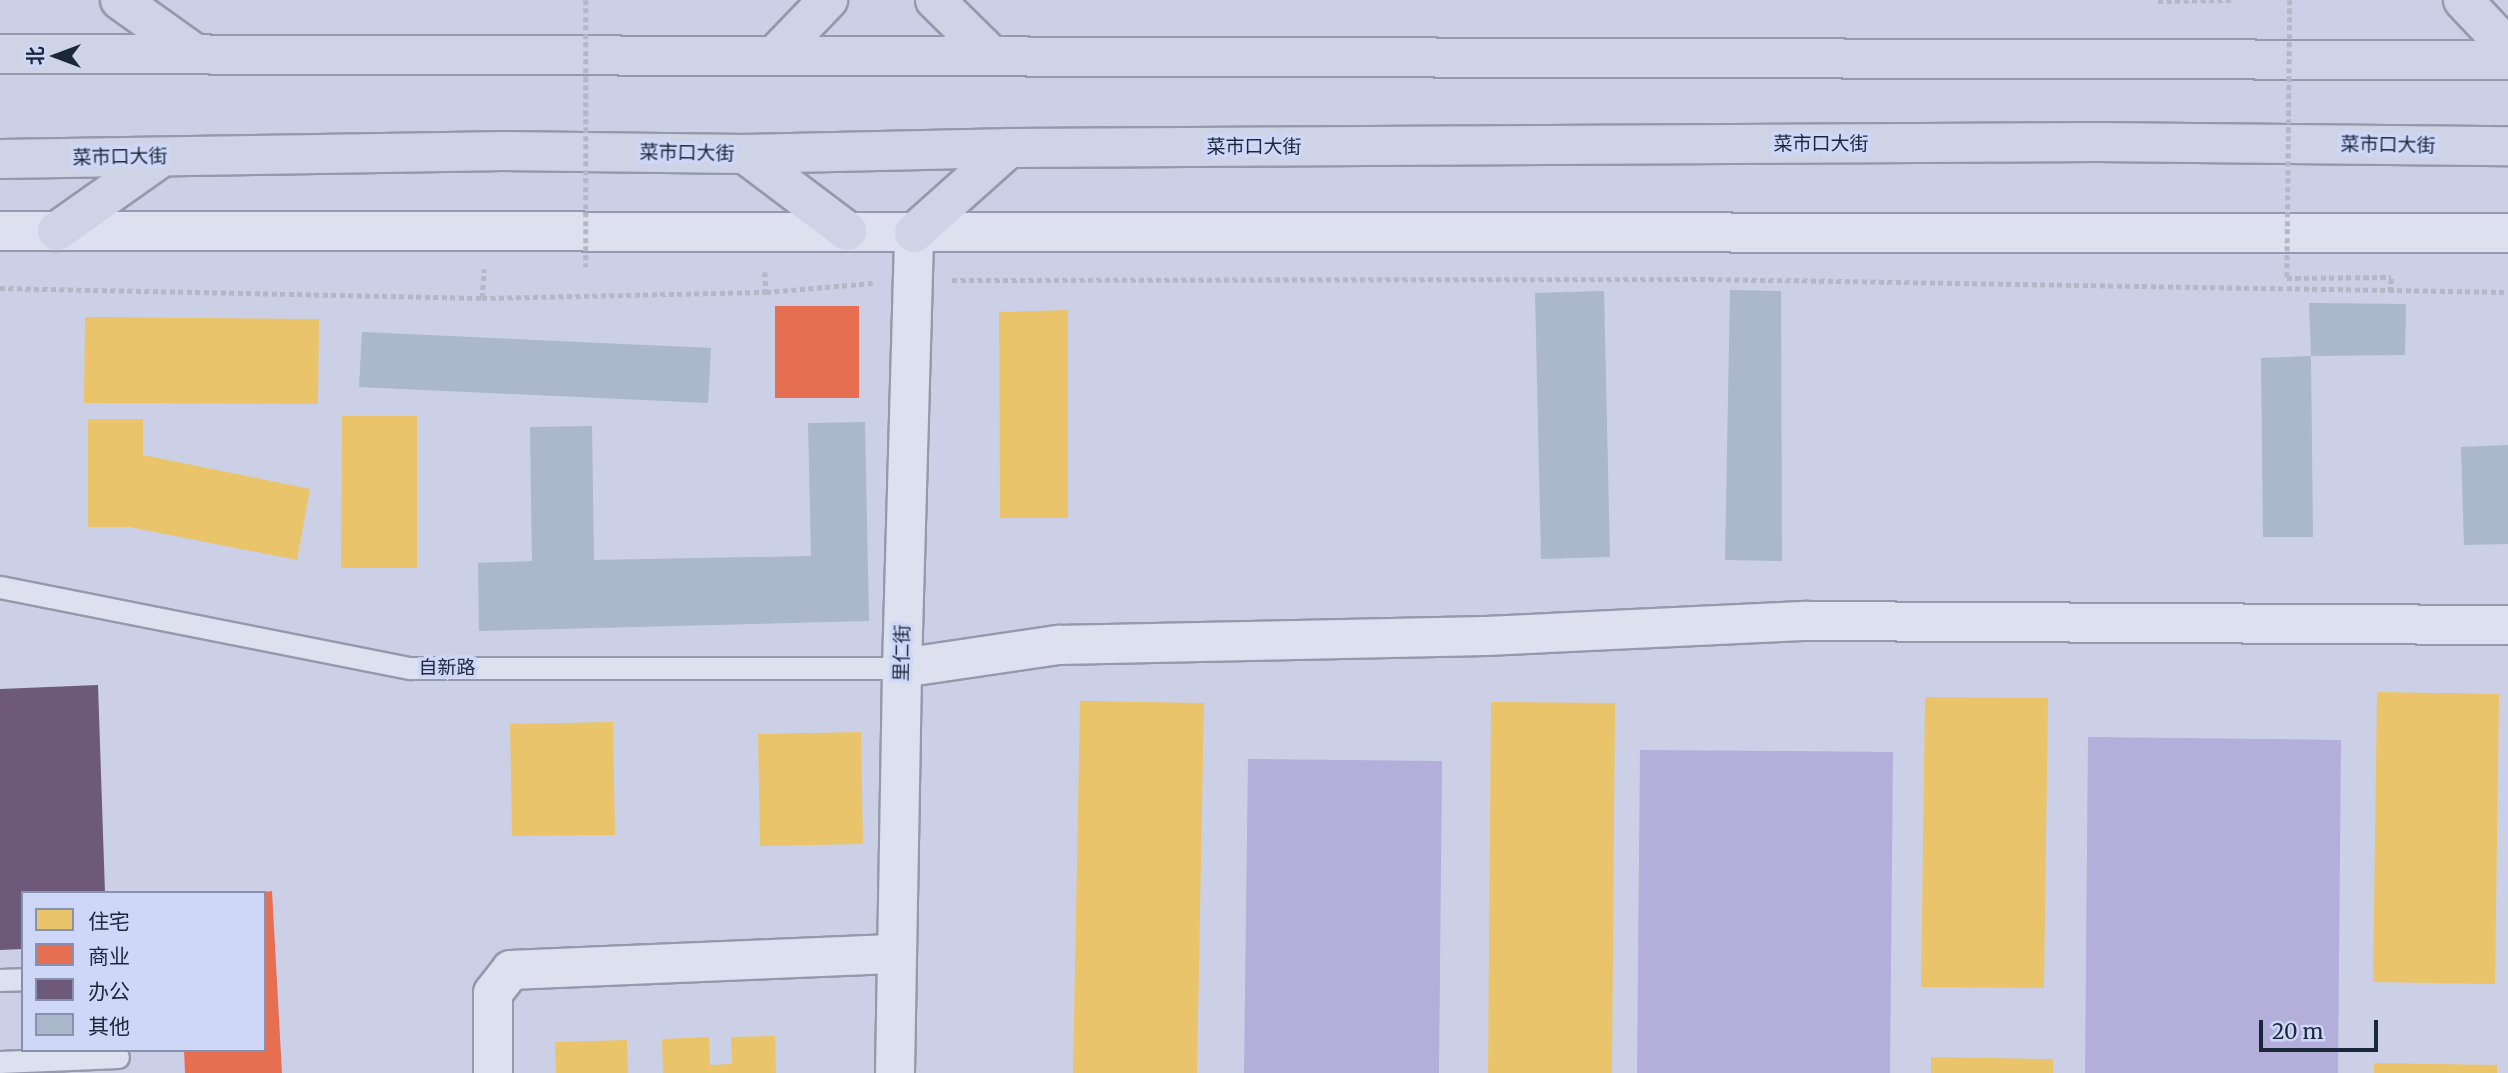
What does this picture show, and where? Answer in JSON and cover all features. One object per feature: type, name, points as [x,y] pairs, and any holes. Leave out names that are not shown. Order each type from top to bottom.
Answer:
[{"type":"main road","points":[[121,0],[194,53]]},
{"type":"main road","points":[[777,54],[828,0]]},
{"type":"main road","points":[[935,0],[990,54]]},
{"type":"main road","points":[[2463,0],[2508,48]]},
{"type":"main road","points":[[0,54],[990,54],[2508,60]]},
{"type":"main road","name":"菜市口大街","points":[[0,159],[502,151],[745,153],[1009,148],[2084,142],[2508,146]]},
{"type":"main road","points":[[914,233],[1009,148]]},
{"type":"main road","points":[[745,153],[848,231]]},
{"type":"main road","points":[[57,231],[162,157]]},
{"type":"street","points":[[0,231],[2508,233]]},
{"type":"street","name":"里仁街","points":[[895,1073],[902,668],[914,233]]},
{"type":"street","points":[[902,668],[1058,645],[1486,636],[1808,621],[2508,625]]},
{"type":"street","points":[[493,1073],[493,993],[511,970],[897,954]]},
{"type":"lane","name":"自新路","points":[[0,587],[410,668],[902,668]]},
{"type":"lane","points":[[0,980],[21,979]]},
{"type":"lane","points":[[0,1062],[118,1060]]},
{"type":"path","points":[[586,0],[586,267]]},
{"type":"path","points":[[2158,1],[2233,0]]},
{"type":"path","points":[[2290,0],[2287,278],[2391,277],[2390,292]]},
{"type":"path","points":[[482,298],[484,265]]},
{"type":"path","points":[[765,272],[765,292]]},
{"type":"path","points":[[0,288],[482,298],[765,292],[912,280],[1709,279],[2508,292]]},
{"type":"shaded area","points":[[2088,737],[2341,740],[2338,1073],[2085,1073]]},
{"type":"shaded area","points":[[1640,750],[1893,752],[1890,1073],[1637,1073]]},
{"type":"shaded area","points":[[1248,759],[1442,761],[1439,1073],[1244,1073]]},
{"type":"building: 住宅","points":[[1068,310],[1068,518],[1000,518],[999,312]]},
{"type":"building: 住宅","points":[[85,317],[319,319],[318,404],[84,403]]},
{"type":"building: 住宅","points":[[342,416],[417,416],[417,568],[341,568]]},
{"type":"building: 住宅","points":[[88,419],[143,419],[143,455],[310,489],[297,560],[129,527],[88,527]]},
{"type":"building: 住宅","points":[[2377,692],[2499,694],[2495,984],[2373,982]]},
{"type":"building: 住宅","points":[[1925,697],[2048,698],[2044,988],[1921,987]]},
{"type":"building: 住宅","points":[[1080,701],[1204,703],[1197,1073],[1073,1073]]},
{"type":"building: 住宅","points":[[1491,702],[1615,703],[1612,1073],[1488,1073]]},
{"type":"building: 住宅","points":[[613,722],[615,835],[512,836],[510,724]]},
{"type":"building: 住宅","points":[[861,732],[863,844],[760,846],[758,734]]},
{"type":"building: 住宅","points":[[775,1036],[776,1073],[663,1073],[662,1039],[709,1037],[710,1065],[732,1064],[731,1037]]},
{"type":"building: 住宅","points":[[627,1040],[628,1073],[556,1073],[555,1042]]},
{"type":"building: 住宅","points":[[1931,1057],[2053,1059],[2053,1073],[1931,1073]]},
{"type":"building: 住宅","points":[[2374,1063],[2497,1065],[2497,1073],[2374,1073]]},
{"type":"building: 商业","points":[[775,306],[859,306],[859,398],[775,398]]},
{"type":"building: 商业","points":[[272,891],[282,1073],[185,1073],[184,1052],[266,1052],[266,892]]},
{"type":"building: 办公","points":[[98,685],[105,891],[21,891],[21,949],[0,950],[0,689]]},
{"type":"building: 其他","points":[[1730,290],[1781,291],[1782,561],[1725,560]]},
{"type":"building: 其他","points":[[1604,291],[1610,557],[1541,559],[1535,293]]},
{"type":"building: 其他","points":[[2309,303],[2406,304],[2405,355],[2311,356]]},
{"type":"building: 其他","points":[[362,332],[711,348],[708,403],[359,387]]},
{"type":"building: 其他","points":[[2311,356],[2313,537],[2263,537],[2261,358]]},
{"type":"building: 其他","points":[[865,422],[869,621],[479,631],[478,563],[532,561],[530,427],[592,426],[594,560],[811,556],[808,423]]},
{"type":"building: 其他","points":[[2508,445],[2508,544],[2464,545],[2461,447]]}]
